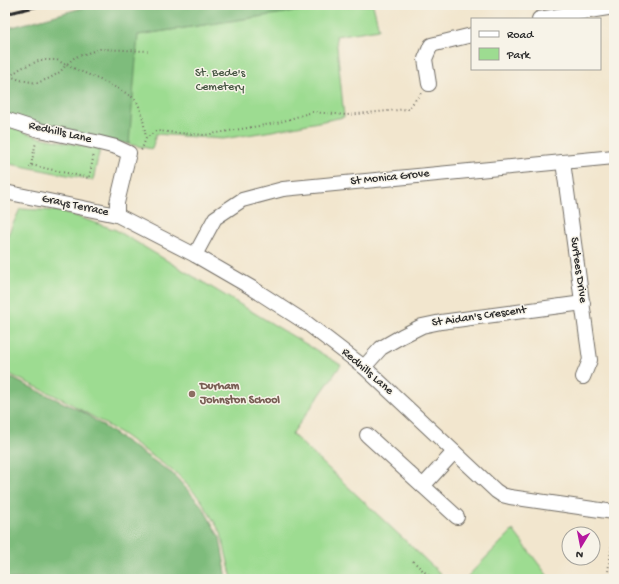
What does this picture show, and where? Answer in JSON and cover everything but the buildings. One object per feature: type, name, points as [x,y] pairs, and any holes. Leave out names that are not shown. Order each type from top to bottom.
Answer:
[{"type":"street","points":[[545,18],[614,7]]},
{"type":"street","points":[[429,84],[425,58],[431,45],[471,35]]},
{"type":"street","name":"Redhills Lane","points":[[5,119],[39,130],[116,147],[129,153]]},
{"type":"street","name":"Grays Terrace","points":[[5,192],[116,215],[117,203],[129,153]]},
{"type":"street","name":"St Monica Grove","points":[[195,255],[215,218],[242,200],[283,189],[614,157]]},
{"type":"street","name":"Surtees Drive","points":[[563,162],[590,360],[583,377]]},
{"type":"street","name":"Redhills Lane","points":[[116,215],[195,255],[252,288],[308,324],[364,367],[496,492],[510,497],[614,512]]},
{"type":"street","name":"St Aidan's Crescent","points":[[364,367],[381,348],[422,326],[441,322],[583,303]]},
{"type":"street","points":[[367,435],[456,517]]},
{"type":"street","points":[[422,486],[454,452]]},
{"type":"path","points":[[5,75],[20,80],[37,83],[60,72],[75,56],[100,49],[148,51]]},
{"type":"path","points":[[10,76],[21,68],[41,60],[57,60],[124,91],[137,100],[142,114],[146,138],[142,149],[137,152],[129,153]]},
{"type":"path","points":[[146,138],[156,131],[205,135],[277,123],[312,112],[348,115],[408,109],[429,84]]},
{"type":"path","points":[[38,137],[30,166],[89,178],[92,163]]},
{"type":"path","points":[[607,579],[614,529]]},
{"type":"path","points":[[413,561],[432,579]]},
{"type":"path","points":[[112,579],[114,577],[130,579]]},
{"type":"green space","points":[[93,5],[323,5],[324,7],[138,35],[129,144],[48,128],[5,113],[5,29]]},
{"type":"green space","name":"St. Bede's Cemetery","points":[[333,5],[373,5],[379,29],[336,36],[344,117],[223,139],[156,134],[152,149],[48,128],[138,35]]},
{"type":"green space","points":[[5,125],[38,137],[100,149],[93,180],[5,163]]},
{"type":"green space","name":"Durham Johnston School","points":[[20,209],[61,211],[116,230],[341,365],[292,434],[446,579],[232,579],[221,533],[201,500],[177,474],[122,434],[66,401],[5,372],[5,241]]},
{"type":"green space","points":[[5,375],[83,412],[173,474],[202,506],[220,538],[227,579],[5,579]]},
{"type":"green space","points":[[513,530],[550,579],[465,579]]},
{"type":"railway","points":[[5,6],[9,5]]},
{"type":"railway","points":[[5,14],[43,5]]},
{"type":"place","name":"Durham Johnston School","points":[[192,394]]}]
